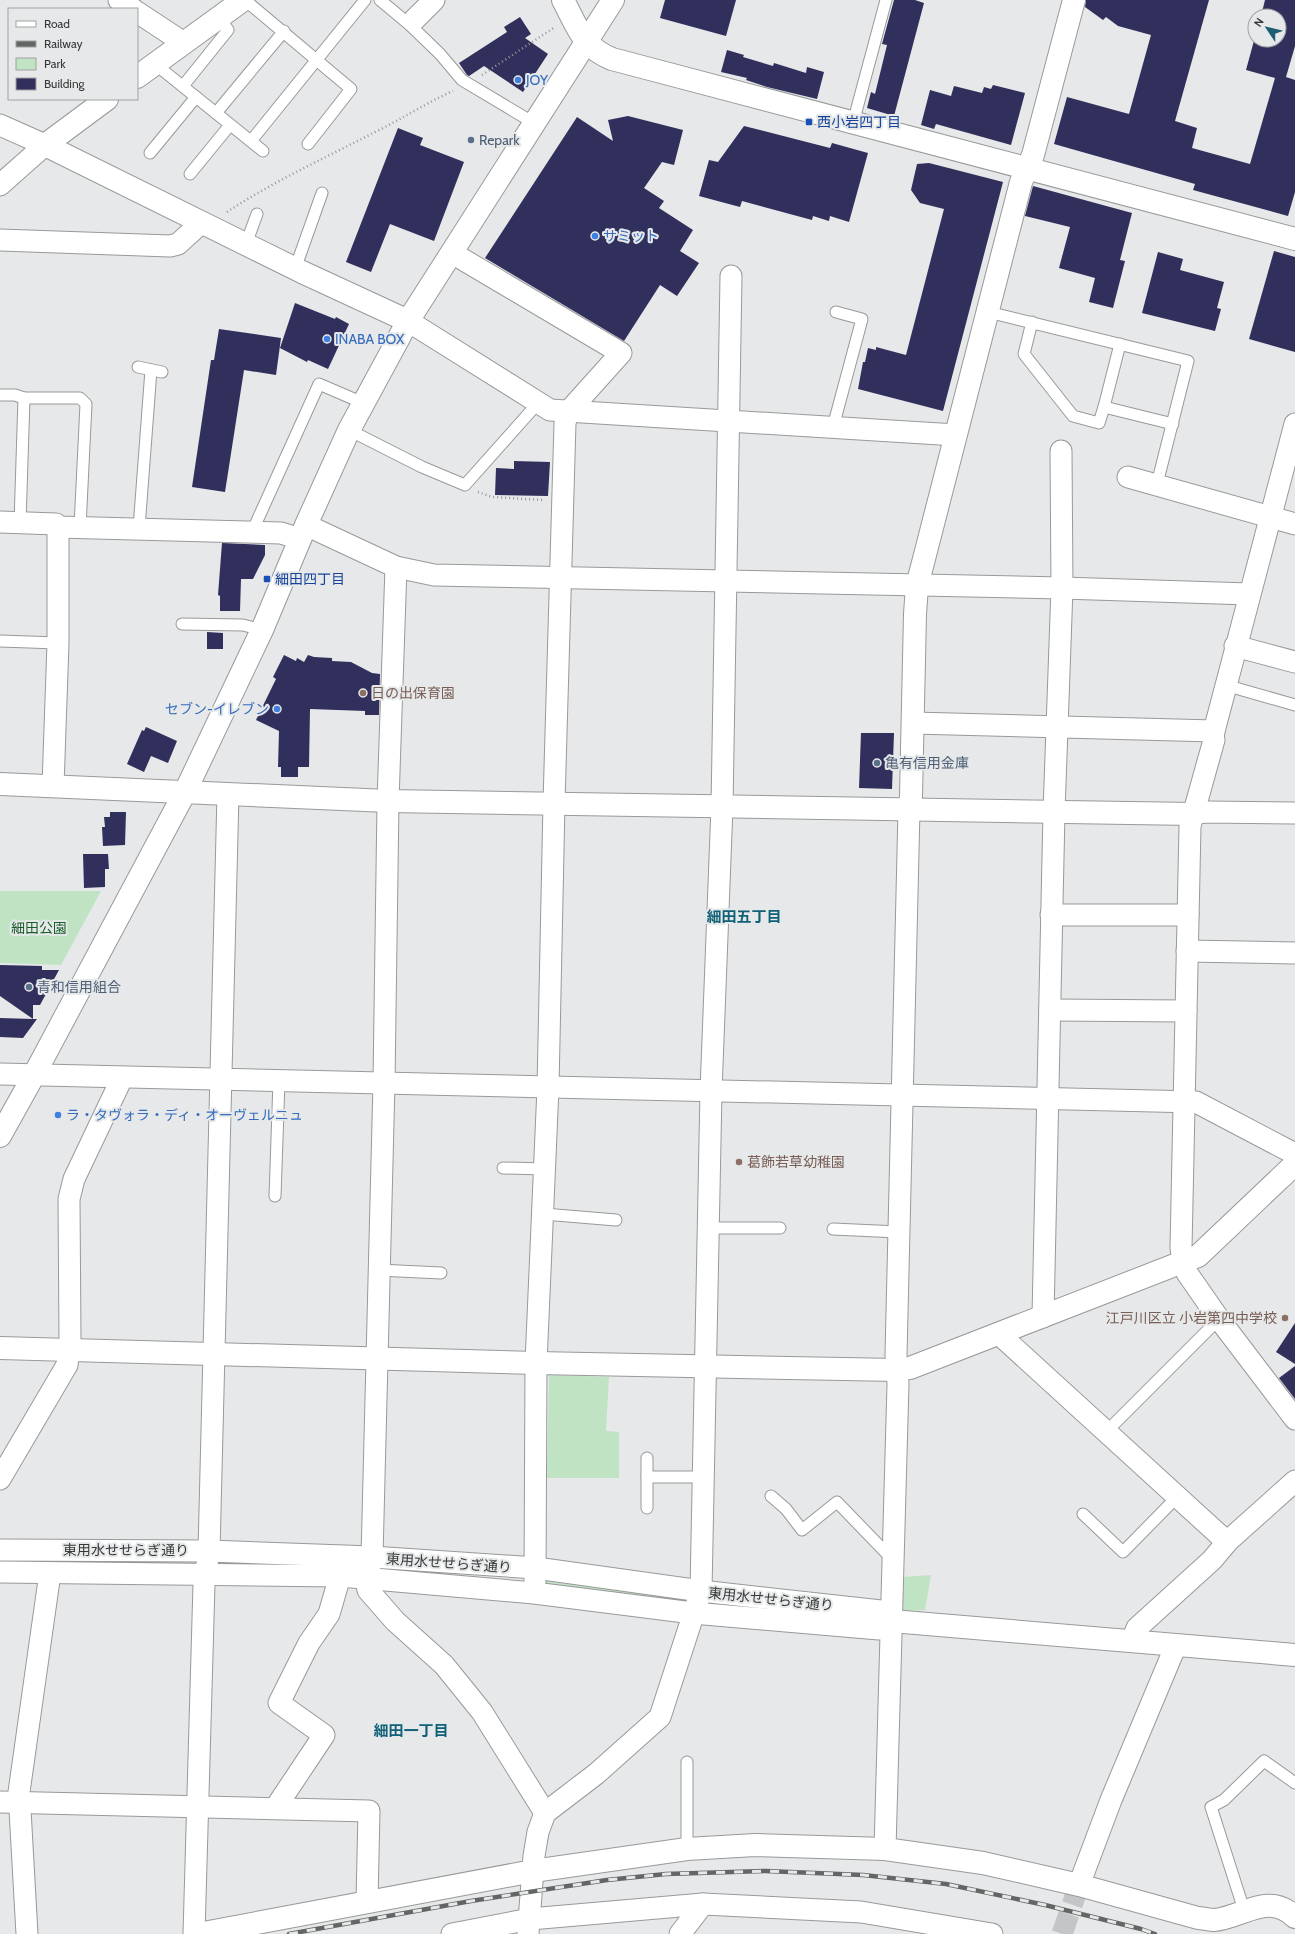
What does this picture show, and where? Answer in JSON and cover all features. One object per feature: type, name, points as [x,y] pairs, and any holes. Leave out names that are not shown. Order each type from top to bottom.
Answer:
[{"type":"street","points":[[119,0],[131,8]]},
{"type":"street","points":[[138,76],[244,0]]},
{"type":"street","points":[[412,23],[434,0]]},
{"type":"street","points":[[563,0],[586,43],[612,59],[1295,239]]},
{"type":"street","points":[[0,1136],[185,792],[262,630],[303,532],[349,430],[363,403],[408,321],[613,0]]},
{"type":"street","points":[[886,1849],[894,1560],[896,1355],[909,810],[914,723],[915,614],[917,586],[1021,182],[1034,155],[1074,0]]},
{"type":"street","points":[[138,13],[184,43]]},
{"type":"street","points":[[0,185],[45,145],[106,100]]},
{"type":"street","points":[[0,125],[45,145],[295,269],[408,321],[550,410],[956,435]]},
{"type":"street","points":[[0,240],[170,246],[178,244],[202,223]]},
{"type":"street","points":[[452,253],[621,354],[568,412],[565,423],[554,803],[548,1088],[544,1214],[536,1364],[536,1568],[534,1593]]},
{"type":"street","points":[[529,1927],[533,1871],[538,1832],[545,1814],[596,1774],[660,1717],[701,1591],[711,1091],[722,807],[730,421],[731,276]]},
{"type":"street","points":[[1295,424],[1235,646],[1214,730],[1214,740],[1190,826],[1181,1248],[1183,1262],[1188,1273],[1219,1319],[1295,1419]]},
{"type":"street","points":[[1042,1317],[1056,727],[1062,588],[1061,451]]},
{"type":"street","points":[[1128,477],[1295,524]]},
{"type":"street","points":[[10,522],[56,524],[58,527],[286,533],[303,532],[396,567],[434,575],[726,580],[1249,594]]},
{"type":"street","points":[[53,786],[58,643],[58,527]]},
{"type":"street","points":[[396,567],[388,801],[384,1083],[378,1270],[372,1558],[366,1580],[368,1590],[394,1621],[444,1665],[482,1712],[545,1814]]},
{"type":"street","points":[[1235,646],[1295,662]]},
{"type":"street","points":[[914,723],[1214,730]]},
{"type":"street","points":[[0,784],[388,801],[1194,814],[1206,812],[1295,813]]},
{"type":"street","points":[[194,1934],[205,1575],[209,1551],[212,1354],[228,794]]},
{"type":"street","points":[[1051,915],[1188,915]]},
{"type":"street","points":[[1187,951],[1295,953]]},
{"type":"street","points":[[1050,1010],[1186,1011]]},
{"type":"street","points":[[0,1074],[1196,1102],[1295,1154]]},
{"type":"street","points":[[0,1479],[67,1365],[69,1350],[69,1199],[74,1179],[122,1078]]},
{"type":"street","points":[[0,1348],[536,1364],[897,1370],[910,1368],[1198,1256],[1295,1164]]},
{"type":"street","points":[[999,1334],[1227,1542]]},
{"type":"street","points":[[1132,1641],[1137,1628],[1212,1560],[1227,1542],[1295,1481]]},
{"type":"street","name":"東用水せせらぎ通り","points":[[0,1550],[209,1551],[372,1558],[536,1568],[701,1591],[881,1611],[892,1621]]},
{"type":"street","points":[[0,1572],[340,1576],[366,1580],[534,1593],[693,1613],[879,1629],[892,1621],[1295,1655]]},
{"type":"street","points":[[10,1802],[20,1792],[50,1573]]},
{"type":"street","points":[[276,1808],[324,1735],[279,1703],[309,1643],[329,1614],[340,1576]]},
{"type":"street","points":[[1079,1885],[1111,1800],[1176,1645]]},
{"type":"street","points":[[10,1802],[370,1811],[367,1901]]},
{"type":"street","points":[[10,1802],[27,1934]]},
{"type":"street","points":[[198,1934],[533,1871],[688,1849],[755,1845],[886,1849],[983,1863],[1079,1885],[1198,1918],[1214,1920],[1244,1910],[1275,1906],[1295,1916]]},
{"type":"street","points":[[680,1934],[703,1904]]},
{"type":"street","points":[[452,1934],[529,1927],[703,1904],[861,1912],[992,1934]]},
{"type":"lane","points":[[244,0],[284,31],[351,89],[308,144]]},
{"type":"lane","points":[[250,141],[365,0]]},
{"type":"lane","points":[[380,0],[412,23],[462,80],[534,123]]},
{"type":"lane","points":[[852,123],[886,0]]},
{"type":"lane","points":[[183,86],[228,30],[219,17]]},
{"type":"lane","points":[[216,113],[284,31]]},
{"type":"lane","points":[[155,64],[263,151]]},
{"type":"lane","points":[[150,153],[196,97]]},
{"type":"lane","points":[[190,174],[230,125]]},
{"type":"lane","points":[[295,269],[322,193]]},
{"type":"lane","points":[[246,244],[257,214]]},
{"type":"lane","points":[[833,427],[862,319],[836,312]]},
{"type":"lane","points":[[988,312],[1188,361],[1157,484]]},
{"type":"lane","points":[[1032,322],[1024,354],[1074,416],[1099,423],[1120,344]]},
{"type":"lane","points":[[138,367],[157,371],[139,528]]},
{"type":"lane","points":[[252,532],[319,384],[363,403]]},
{"type":"lane","points":[[0,395],[15,395],[24,398],[80,398],[86,404],[80,527]]},
{"type":"lane","points":[[10,522],[24,398]]},
{"type":"lane","points":[[349,430],[422,467],[465,485],[538,403]]},
{"type":"lane","points":[[1104,407],[1173,424]]},
{"type":"lane","points":[[182,624],[243,625],[262,630]]},
{"type":"lane","points":[[0,641],[58,643]]},
{"type":"lane","points":[[1225,685],[1295,705]]},
{"type":"lane","points":[[274,1196],[279,1081]]},
{"type":"lane","points":[[503,1168],[545,1169]]},
{"type":"lane","points":[[544,1214],[616,1220]]},
{"type":"lane","points":[[708,1228],[780,1228]]},
{"type":"lane","points":[[833,1229],[899,1232]]},
{"type":"lane","points":[[378,1270],[441,1273]]},
{"type":"lane","points":[[1106,1432],[1219,1319]]},
{"type":"lane","points":[[647,1458],[647,1508]]},
{"type":"lane","points":[[647,1477],[703,1477]]},
{"type":"lane","points":[[771,1496],[786,1509],[802,1530],[837,1502],[894,1560]]},
{"type":"lane","points":[[1083,1514],[1123,1552],[1178,1496]]},
{"type":"lane","points":[[1244,1910],[1211,1807],[1224,1800],[1264,1761],[1295,1783]]},
{"type":"lane","points":[[687,1762],[688,1849]]},
{"type":"path","points":[[222,215],[255,193],[401,119],[428,102],[468,84],[560,23]]},
{"type":"path","points":[[465,485],[482,494],[492,497],[562,501]]},
{"type":"green space","name":"細田公園","points":[[0,891],[101,891],[61,965],[0,963]]},
{"type":"green space","points":[[549,1375],[609,1377],[606,1431],[619,1432],[619,1478],[547,1478]]},
{"type":"green space","points":[[537,1571],[699,1592],[691,1607],[536,1589]]},
{"type":"green space","points":[[931,1575],[925,1610],[902,1611],[903,1577]]},
{"type":"building","points":[[665,0],[736,0],[726,36],[660,18]]},
{"type":"building","points":[[894,0],[915,0],[924,3],[894,116],[867,108],[871,92],[875,94],[887,45],[882,44]]},
{"type":"building","points":[[1086,0],[1209,0],[1175,121],[1197,128],[1192,148],[1250,164],[1275,78],[1246,70],[1252,48],[1287,48],[1287,8],[1263,8],[1265,0],[1295,0],[1295,46],[1286,77],[1295,80],[1295,192],[1288,216],[1193,190],[1195,184],[1054,144],[1067,97],[1129,114],[1151,35],[1118,26],[1106,17],[1103,20],[1085,7]]},
{"type":"building","points":[[520,17],[531,34],[525,38],[548,54],[523,92],[484,66],[469,76],[467,75],[459,63],[507,32],[504,27]]},
{"type":"building","points":[[727,50],[744,55],[743,57],[773,66],[774,63],[806,73],[807,67],[824,72],[817,99],[767,87],[746,80],[747,78],[721,72]]},
{"type":"building","points":[[993,85],[1025,93],[1011,145],[936,124],[934,129],[921,125],[930,90],[951,96],[954,86],[982,93],[984,87],[991,89]]},
{"type":"building","points":[[628,116],[683,130],[674,165],[662,162],[644,188],[664,201],[659,208],[693,230],[680,251],[699,263],[677,296],[660,285],[624,341],[485,258],[577,117],[613,141],[608,120]]},
{"type":"building","points":[[744,126],[830,148],[832,143],[868,153],[849,222],[830,216],[829,221],[813,216],[812,220],[742,201],[740,207],[699,196],[709,160],[718,162]]},
{"type":"building","points":[[398,128],[423,138],[420,145],[464,162],[434,241],[390,224],[371,272],[346,262]]},
{"type":"building","points":[[929,163],[1003,182],[943,411],[858,389],[863,362],[865,362],[868,348],[876,350],[876,347],[906,355],[944,209],[920,203],[911,190],[917,164]]},
{"type":"building","points":[[1033,186],[1132,213],[1120,260],[1125,261],[1113,308],[1089,302],[1095,278],[1059,268],[1070,227],[1025,216]]},
{"type":"building","points":[[1274,251],[1295,257],[1295,352],[1249,339]]},
{"type":"building","points":[[1158,252],[1183,259],[1180,270],[1224,282],[1217,308],[1221,309],[1215,331],[1142,313]]},
{"type":"building","points":[[295,303],[335,319],[336,317],[349,324],[328,369],[308,360],[307,362],[280,348]]},
{"type":"building","points":[[219,329],[281,338],[276,375],[244,370],[225,492],[192,487],[211,360],[214,360]]},
{"type":"building","points":[[514,461],[550,462],[548,496],[495,495],[496,468],[514,469]]},
{"type":"building","points":[[222,543],[265,545],[265,555],[253,579],[241,579],[240,611],[220,611],[220,596],[218,595]]},
{"type":"building","points":[[207,632],[223,633],[223,649],[207,649]]},
{"type":"building","points":[[284,655],[296,661],[297,658],[304,662],[308,655],[314,657],[332,658],[332,661],[351,662],[372,673],[380,674],[379,715],[365,715],[365,711],[310,709],[309,767],[298,767],[298,777],[281,777],[281,767],[278,767],[279,731],[256,720],[276,679],[273,677]]},
{"type":"building","points":[[146,727],[177,741],[168,763],[151,756],[144,772],[127,764],[142,730],[144,731]]},
{"type":"building","points":[[861,733],[894,733],[892,789],[859,788]]},
{"type":"building","points":[[110,812],[126,812],[125,845],[103,846],[102,827],[105,827],[104,817],[110,817]]},
{"type":"building","points":[[83,854],[108,854],[109,869],[105,869],[105,887],[84,888]]},
{"type":"building","points":[[0,965],[42,966],[42,970],[59,970],[40,1005],[33,1005],[33,1019],[0,996]]},
{"type":"building","points":[[0,1018],[37,1019],[23,1038],[0,1037]]},
{"type":"building","points":[[1295,1323],[1295,1364],[1276,1352]]},
{"type":"building","points":[[1295,1366],[1295,1399],[1279,1378]]},
{"type":"tunnel","points":[[1062,1934],[1079,1885]]},
{"type":"railway","points":[[289,1934],[471,1901],[607,1880],[666,1874],[766,1871],[863,1875],[946,1884],[1045,1905],[1141,1929],[1155,1934]]},
{"type":"place","name":"JOY","points":[[518,80]]},
{"type":"place","name":"西小岩四丁目","points":[[809,122]]},
{"type":"place","name":"Repark","points":[[471,140]]},
{"type":"place","name":"サミット","points":[[595,236]]},
{"type":"place","name":"INABA BOX","points":[[327,339]]},
{"type":"place","name":"細田四丁目","points":[[267,579]]},
{"type":"place","name":"日の出保育園","points":[[363,693]]},
{"type":"place","name":"セブン-イレブン","points":[[277,709]]},
{"type":"place","name":"亀有信用金庫","points":[[877,763]]},
{"type":"place","name":"青和信用組合","points":[[29,987]]},
{"type":"place","name":"ラ・タヴォラ・ディ・オーヴェルニュ","points":[[58,1115]]},
{"type":"place","name":"葛飾若草幼稚園","points":[[739,1162]]},
{"type":"place","name":"江戸川区立 小岩第四中学校","points":[[1285,1318]]},
{"type":"district","name":"細田五丁目","points":[[744,917]]},
{"type":"district","name":"細田一丁目","points":[[411,1731]]}]
